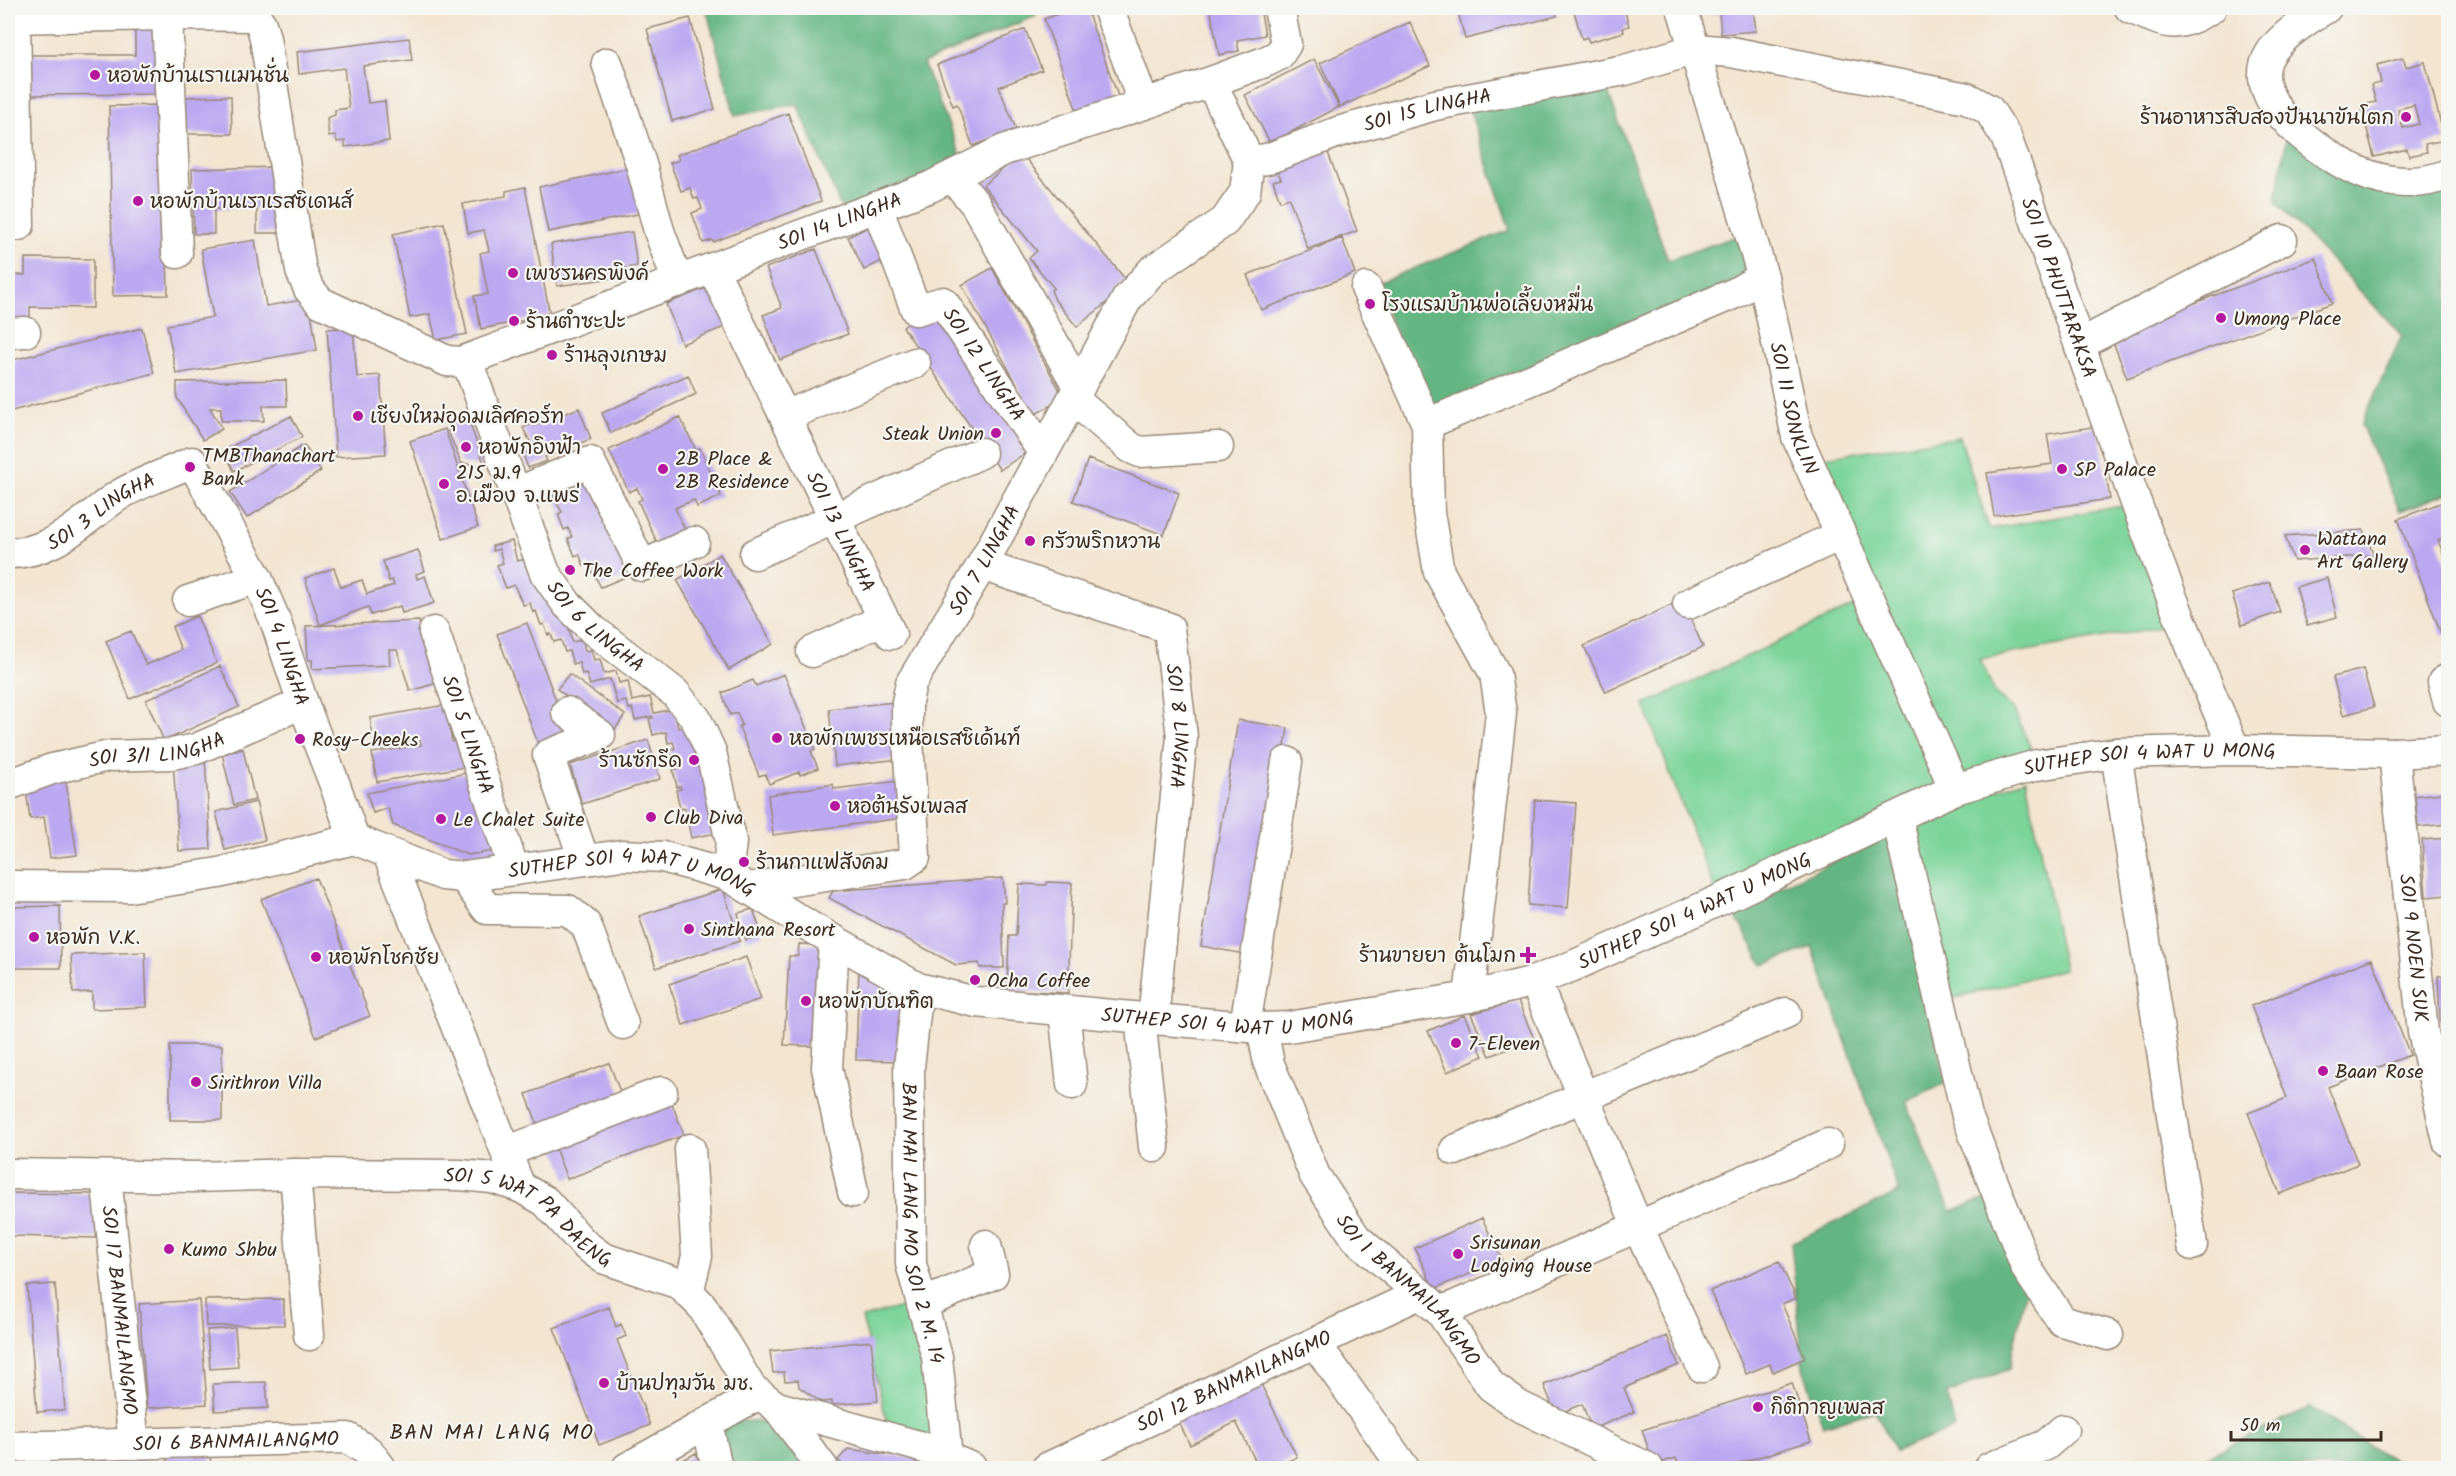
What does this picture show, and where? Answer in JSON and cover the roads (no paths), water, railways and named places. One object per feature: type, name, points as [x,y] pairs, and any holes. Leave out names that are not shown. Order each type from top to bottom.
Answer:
[{"type":"street","points":[[1108,8],[1144,104]]},
{"type":"street","name":"SOI 14 LINGHA","points":[[467,361],[930,187],[1004,150],[1211,82],[1279,55],[1286,44],[1279,8]]},
{"type":"street","name":"SOI 11 SONKLIN","points":[[1682,8],[1763,277],[1797,437],[1955,789]]},
{"type":"street","points":[[2130,8],[2169,23],[2193,19],[2211,8]]},
{"type":"street","points":[[2326,8],[2299,25],[2270,54],[2264,82],[2269,99],[2279,113],[2331,158],[2361,173],[2403,183],[2433,181],[2448,174]]},
{"type":"street","points":[[8,224],[19,225],[15,15],[258,13],[265,38],[301,271],[309,289],[320,302],[447,361],[467,361]]},
{"type":"street","points":[[167,15],[177,253]]},
{"type":"street","name":"SOI 15 LINGHA","points":[[1249,161],[1267,159],[1338,132],[1435,105],[1625,70],[1696,49]]},
{"type":"street","name":"SOI 10 PHUTTARAKSA","points":[[1696,49],[1731,52],[1967,98],[1989,110],[2006,137],[2135,498],[2208,689],[2235,750]]},
{"type":"street","points":[[607,63],[641,164],[659,231],[678,282]]},
{"type":"street","points":[[1211,82],[1249,161]]},
{"type":"street","name":"SOI 7 LINGHA","points":[[737,882],[905,864],[915,857],[906,702],[911,682],[982,566],[1127,299],[1152,271],[1225,221],[1245,192],[1249,161]]},
{"type":"street","points":[[952,176],[976,205],[1076,393],[1131,448],[1140,452],[1218,447]]},
{"type":"street","name":"SOI 12 LINGHA","points":[[878,207],[916,310],[943,302],[1043,452]]},
{"type":"street","points":[[2080,344],[2282,240]]},
{"type":"street","name":"SOI 13 LINGHA","points":[[713,268],[888,627],[812,652]]},
{"type":"street","points":[[1427,424],[1724,298],[1763,277]]},
{"type":"street","points":[[1366,288],[1427,424],[1429,513],[1439,572],[1496,674],[1501,713],[1469,996]]},
{"type":"street","name":"SOI 6 LINGHA","points":[[467,361],[545,573],[567,604],[593,630],[675,693],[696,719],[711,752],[731,842],[737,882]]},
{"type":"street","points":[[785,416],[915,363]]},
{"type":"street","points":[[755,554],[981,453]]},
{"type":"street","name":"SOI 3 LINGHA","points":[[8,553],[21,553],[47,546],[70,534],[118,496],[192,462]]},
{"type":"street","name":"SOI 4 LINGHA","points":[[192,462],[256,578],[275,620],[303,703],[354,839]]},
{"type":"street","points":[[516,493],[590,462],[642,566],[694,542]]},
{"type":"street","points":[[1688,604],[1841,535]]},
{"type":"street","name":"SOI 8 LINGHA","points":[[982,566],[1169,628],[1182,737],[1146,1019]]},
{"type":"street","points":[[188,601],[256,578]]},
{"type":"street","name":"SOI 5 LINGHA","points":[[435,632],[514,870]]},
{"type":"street","points":[[2448,680],[2443,682],[2448,701]]},
{"type":"street","name":"SOI 3/1 LINGHA","points":[[8,784],[52,769],[109,756],[172,754],[196,749],[303,703]]},
{"type":"street","points":[[567,712],[600,735],[548,755],[584,860]]},
{"type":"street","name":"SUTHEP SOI 4 WAT U MONG","points":[[354,839],[443,875],[464,877],[622,855],[663,857],[737,882],[918,988],[976,1002],[1146,1019],[1254,1027],[1289,1027],[1469,996],[1535,981],[1573,966],[1897,818],[1955,789],[2037,765],[2116,753],[2235,750],[2394,753],[2448,750]]},
{"type":"street","points":[[2116,753],[2192,1245]]},
{"type":"street","name":"SOI 9 NOEN SUK","points":[[2394,753],[2436,1032],[2448,1141]]},
{"type":"street","points":[[1254,1027],[1287,762]]},
{"type":"street","points":[[1897,818],[1967,1116],[2027,1269],[2061,1321],[2108,1335]]},
{"type":"street","points":[[8,886],[129,887],[219,873],[354,839]]},
{"type":"street","points":[[388,854],[520,1187]]},
{"type":"street","points":[[464,877],[487,909],[568,910],[586,925],[623,1024]]},
{"type":"street","points":[[834,940],[827,1068],[853,1192]]},
{"type":"street","points":[[1535,981],[1638,1227],[1702,1367]]},
{"type":"street","name":"BAN MAI LANG MO SOI 2 M. 14","points":[[918,988],[909,1067],[911,1264],[937,1357],[960,1463]]},
{"type":"street","points":[[1064,1011],[1072,1084]]},
{"type":"street","points":[[1455,1150],[1786,1013]]},
{"type":"street","points":[[1146,1019],[1154,1147]]},
{"type":"street","name":"SOI 1 BANMAILANGMO","points":[[1254,1027],[1315,1176],[1356,1238],[1430,1303],[1491,1386],[1519,1406],[1629,1465]]},
{"type":"street","points":[[506,1152],[662,1092]]},
{"type":"street","name":"SOI 12 BANMAILANGMO","points":[[1047,1468],[1315,1343],[1638,1227],[1828,1144]]},
{"type":"street","points":[[688,1293],[697,1256],[690,1149]]},
{"type":"street","name":"SOI 5 WAT PA DAENG","points":[[8,1174],[195,1177],[295,1174],[460,1174],[492,1178],[520,1187],[545,1201],[584,1244],[603,1258],[680,1284],[702,1306],[751,1389],[768,1400],[823,1468]]},
{"type":"street","points":[[295,1174],[309,1335]]},
{"type":"street","name":"SOI 17 BANMAILANGMO","points":[[106,1176],[143,1452]]},
{"type":"street","points":[[922,1304],[993,1274],[986,1245]]},
{"type":"street","points":[[1315,1343],[1404,1468]]},
{"type":"street","points":[[627,1468],[707,1423],[768,1400],[922,1447],[960,1463]]},
{"type":"street","points":[[707,1423],[717,1468]]},
{"type":"street","points":[[1989,1468],[2046,1445],[2063,1430]]},
{"type":"street","name":"SOI 6 BANMAILANGMO","points":[[8,1447],[143,1452],[348,1438],[369,1452],[381,1468]]},
{"type":"place","name":"หอพักบ้านเราแมนชั่น","points":[[95,75]]},
{"type":"place","name":"ร้านอาหารสิบสองปันนาขันโตก","points":[[2406,117]]},
{"type":"place","name":"หอพักบ้านเราเรสซิเดนส์","points":[[138,201]]},
{"type":"place","name":"เพชรนครพิงค์","points":[[513,273]]},
{"type":"place","name":"โรงแรมบ้านพ่อเลี้ยงหมื่น","points":[[1370,304]]},
{"type":"place","name":"Umong Place","points":[[2221,318]]},
{"type":"place","name":"ร้านตำซะปะ","points":[[514,321]]},
{"type":"place","name":"ร้านลุงเกษม","points":[[552,355]]},
{"type":"place","name":"เชียงใหม่อุดมเลิศคอร์ท","points":[[358,416]]},
{"type":"place","name":"Steak Union","points":[[996,433]]},
{"type":"place","name":"หอพักอิงฟ้า","points":[[466,447]]},
{"type":"place","name":"TMBThanachart Bank","points":[[190,467]]},
{"type":"place","name":"2B Place & 2B Residence","points":[[663,469]]},
{"type":"place","name":"SP Palace","points":[[2062,469]]},
{"type":"place","name":"215 ม.9 อ.เมือง จ.แพร่","points":[[444,484]]},
{"type":"place","name":"ครัวพริกหวาน","points":[[1030,541]]},
{"type":"place","name":"Wattana Art Gallery","points":[[2305,550]]},
{"type":"place","name":"The Coffee Work","points":[[570,570]]},
{"type":"place","name":"หอพักเพชรเหนือเรสซิเด้นท์","points":[[777,738]]},
{"type":"place","name":"Rosy-Cheeks","points":[[300,739]]},
{"type":"place","name":"ร้านซักรีด","points":[[694,760]]},
{"type":"place","name":"หอต้นรังเพลส","points":[[835,806]]},
{"type":"place","name":"Club Diva","points":[[651,817]]},
{"type":"place","name":"Le Chalet Suite","points":[[441,819]]},
{"type":"place","name":"ร้านกาแฟสังคม","points":[[744,862]]},
{"type":"place","name":"Sinthana Resort","points":[[689,929]]},
{"type":"place","name":"หอพัก V.K.","points":[[34,937]]},
{"type":"place","name":"ร้านขายยา ต้นโมก","points":[[1528,955]]},
{"type":"place","name":"หอพักโชคชัย","points":[[316,957]]},
{"type":"place","name":"Ocha Coffee","points":[[975,980]]},
{"type":"place","name":"หอพักบัณฑิต","points":[[806,1001]]},
{"type":"place","name":"7-Eleven","points":[[1456,1043]]},
{"type":"place","name":"Baan Rose","points":[[2323,1071]]},
{"type":"place","name":"Sirithron Villa","points":[[196,1082]]},
{"type":"place","name":"Kumo Shbu","points":[[169,1249]]},
{"type":"place","name":"Srisunan Lodging House","points":[[1458,1254]]},
{"type":"place","name":"บ้านปทุมวัน มช.","points":[[604,1383]]},
{"type":"place","name":"กิติกาญเพลส","points":[[1758,1407]]},
{"type":"district","name":"BAN MAI LANG MO","points":[[492,1432]]}]
